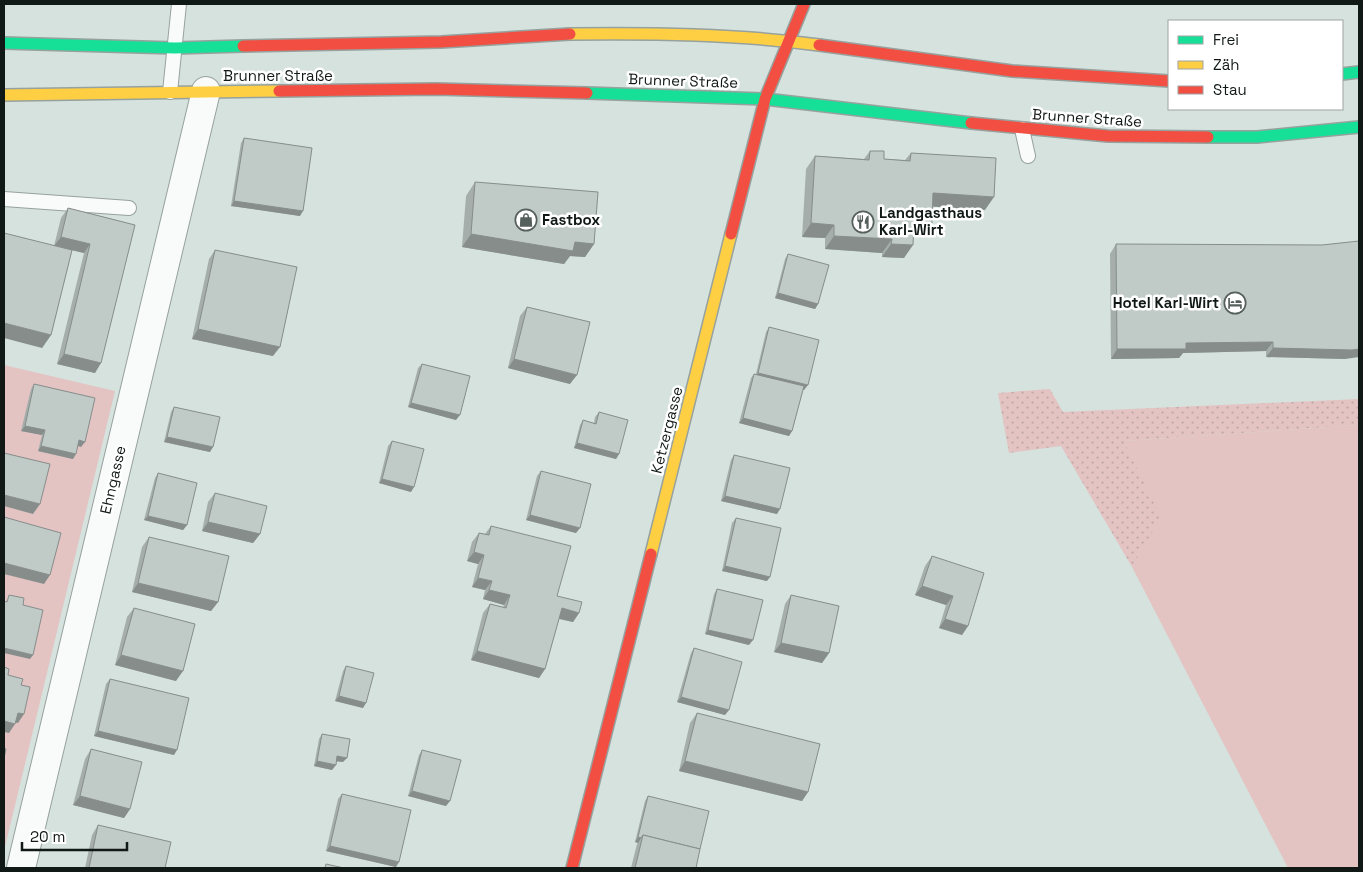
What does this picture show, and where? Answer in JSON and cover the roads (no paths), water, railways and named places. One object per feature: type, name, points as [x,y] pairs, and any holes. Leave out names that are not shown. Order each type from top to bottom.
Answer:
[{"type":"main road","name":"Ketzergasse","points":[[572,868],[765,99],[804,4]]},
{"type":"main road","name":"Brunner Straße","points":[[4,43],[175,48],[441,42],[559,33],[639,33],[788,41],[1012,71],[1168,81]]},
{"type":"main road","points":[[1343,74],[1359,72]]},
{"type":"main road","name":"Brunner Straße","points":[[4,95],[436,89],[765,99],[1022,129],[1108,136],[1172,138],[1257,137],[1359,128]]},
{"type":"street","name":"Ehngasse","points":[[20,868],[206,91]]},
{"type":"lane","points":[[170,92],[179,4]]},
{"type":"lane","points":[[1022,129],[1028,156]]},
{"type":"lane","points":[[4,199],[129,208]]},
{"type":"place","name":"Fastbox","points":[[526,220]]},
{"type":"place","name":"Landgasthaus Karl-Wirt","points":[[863,222]]},
{"type":"place","name":"Hotel Karl-Wirt","points":[[1235,303]]}]
